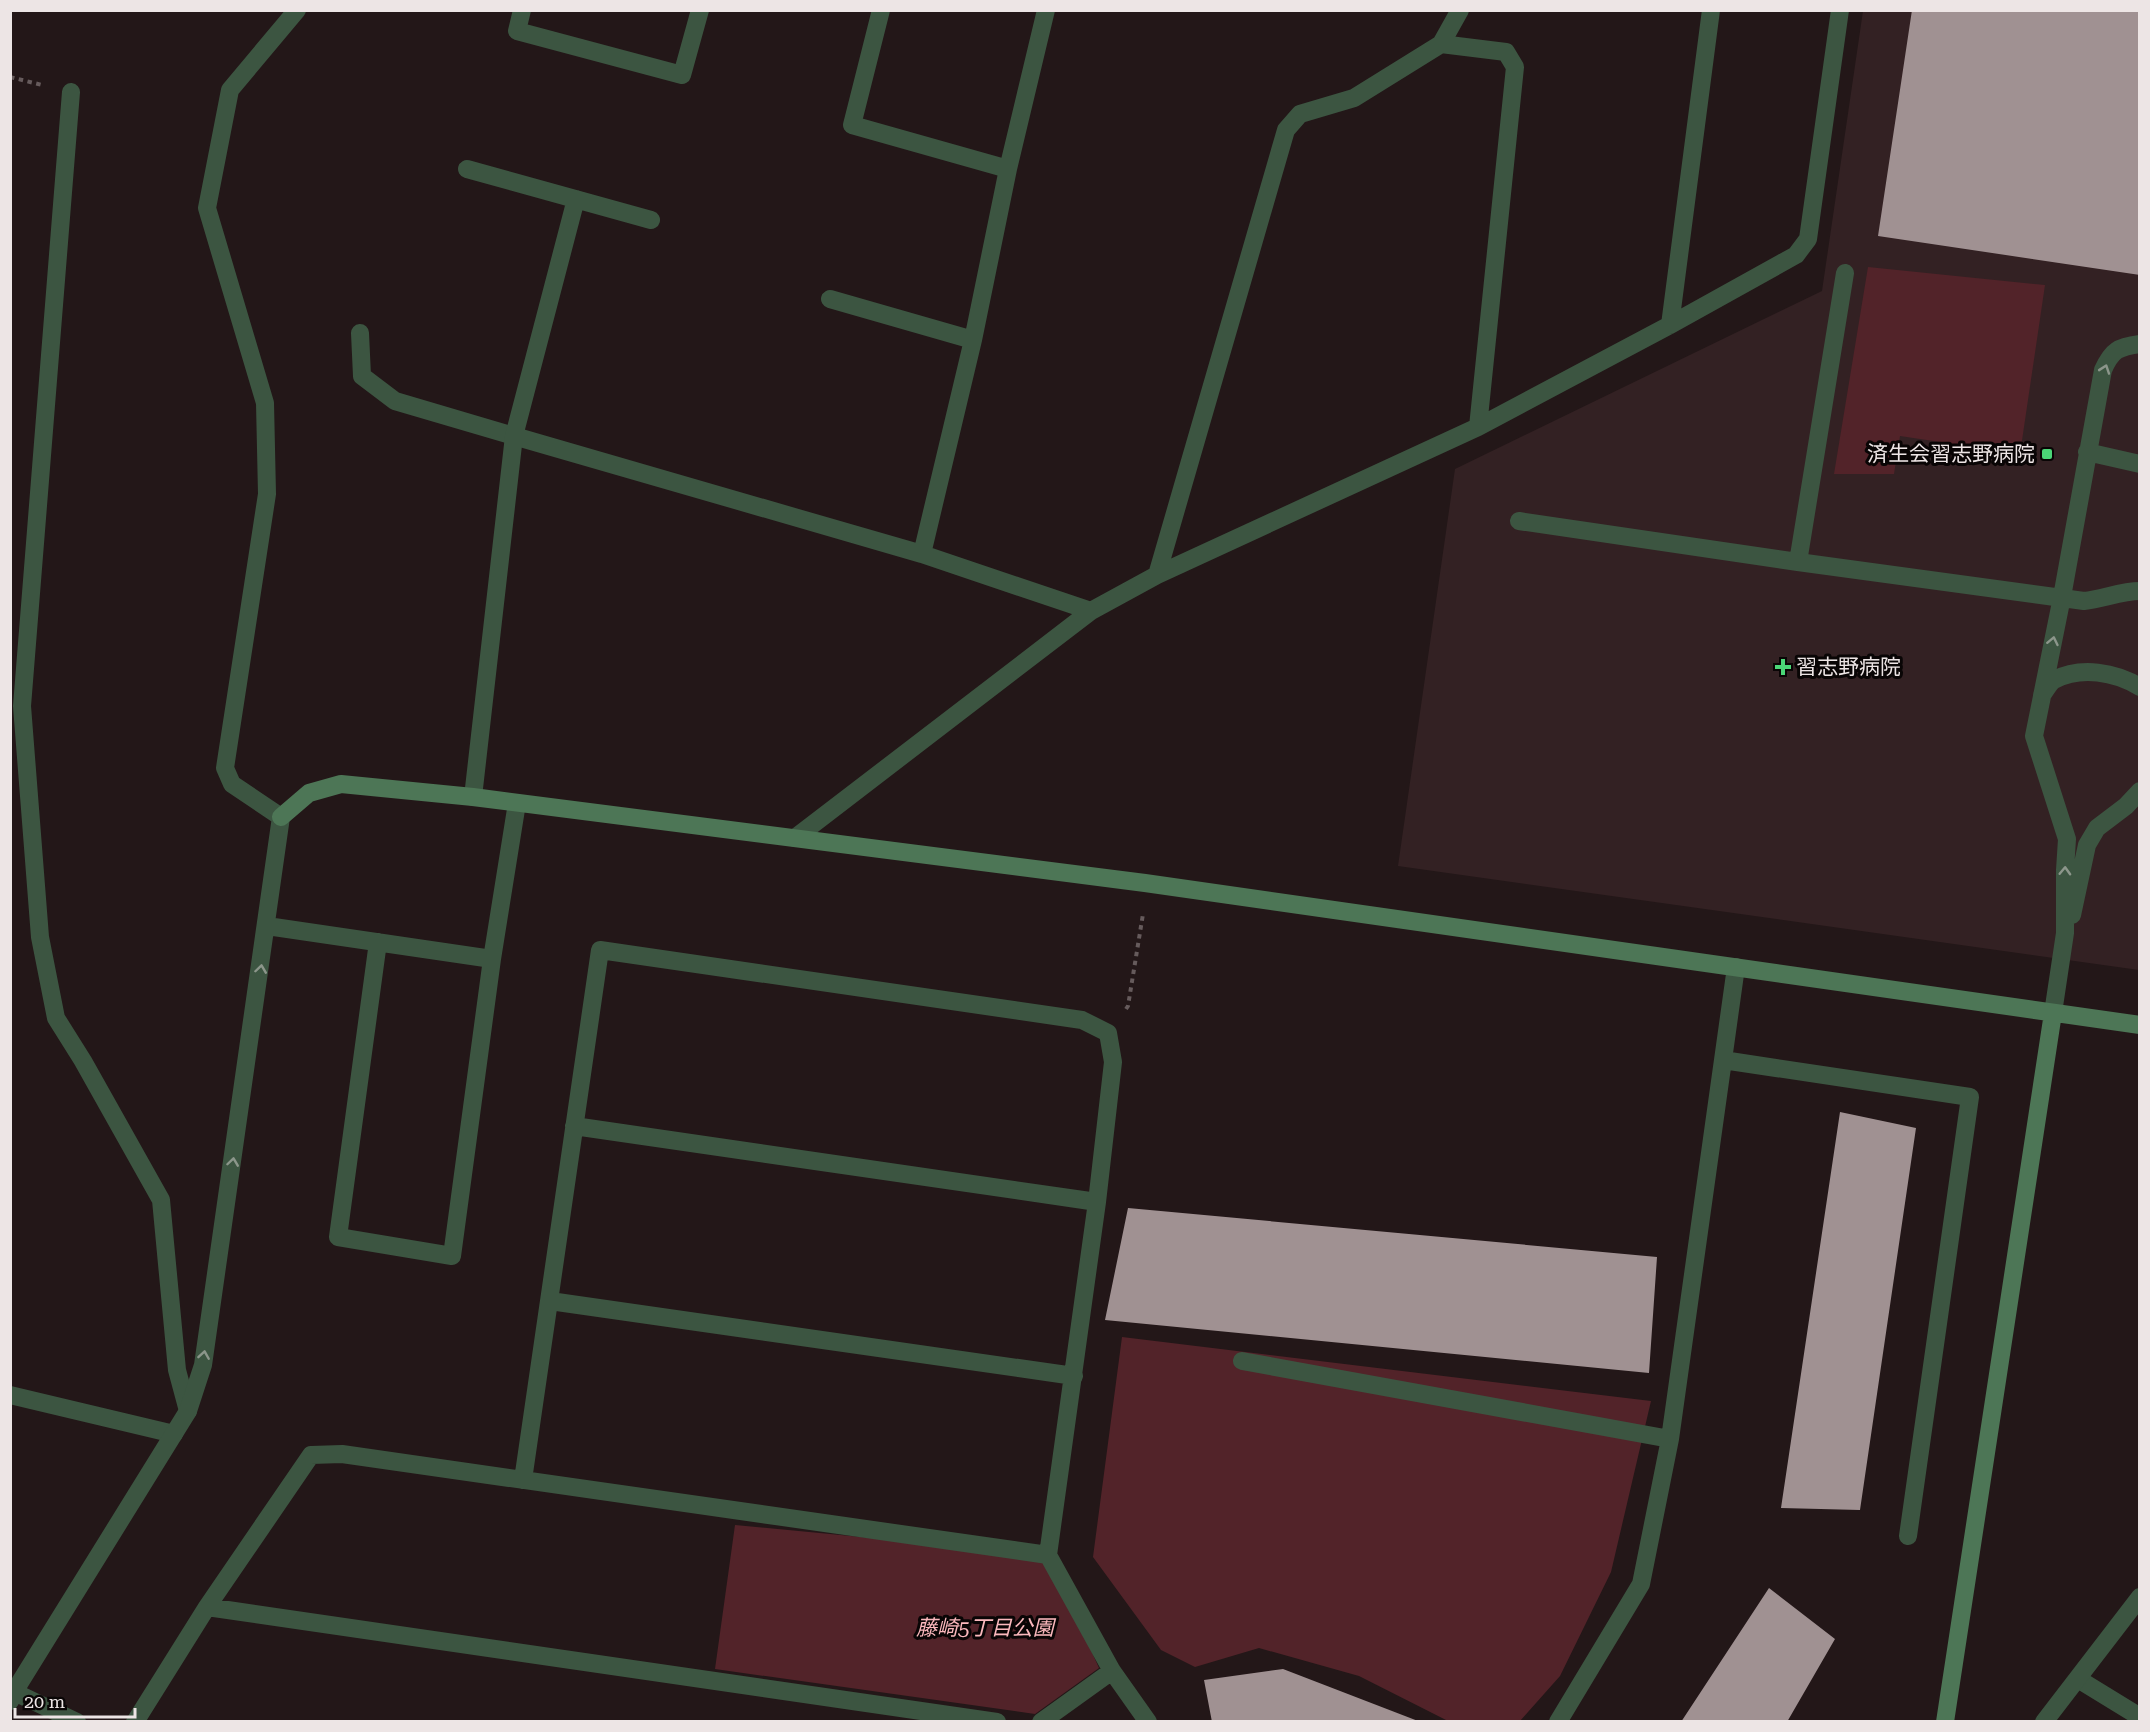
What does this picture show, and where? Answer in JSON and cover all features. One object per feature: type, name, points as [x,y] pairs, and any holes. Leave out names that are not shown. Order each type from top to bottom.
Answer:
[{"type":"street","points":[[282,817],[232,784],[225,768],[267,494],[265,403],[207,208],[230,90],[297,10]]},
{"type":"street","points":[[522,10],[517,31],[682,75],[700,10]]},
{"type":"street","points":[[880,10],[852,125],[1008,169]]},
{"type":"street","points":[[922,554],[974,340],[1008,169],[1046,10]]},
{"type":"street","points":[[1157,575],[1286,130],[1300,114],[1354,98],[1441,44],[1460,10]]},
{"type":"street","points":[[1670,326],[1711,10]]},
{"type":"street","points":[[795,838],[1091,611],[1157,575],[1478,427],[1670,326],[1796,255],[1808,239],[1840,10]]},
{"type":"street","points":[[1441,44],[1506,52],[1515,67],[1478,427]]},
{"type":"street","points":[[71,92],[22,706],[40,937],[56,1018],[83,1061],[161,1200],[177,1370],[188,1411]]},
{"type":"street","points":[[467,168],[651,220]]},
{"type":"street","points":[[473,797],[514,436],[576,199]]},
{"type":"street","points":[[1798,562],[1845,273]]},
{"type":"street","points":[[830,299],[974,340]]},
{"type":"street","points":[[360,333],[362,376],[395,401],[922,554],[1091,611]]},
{"type":"street","points":[[1946,1722],[2065,933],[2067,839],[2034,736],[2103,370],[2111,353],[2127,345],[2139,344]]},
{"type":"street","points":[[2087,452],[2139,464]]},
{"type":"street","points":[[1519,521],[2084,601],[2102,599],[2127,591],[2139,591]]},
{"type":"street","points":[[2041,696],[2052,681],[2091,672],[2114,675],[2139,687]]},
{"type":"street","points":[[77,1722],[12,1694],[188,1411],[203,1365],[282,817],[309,793],[341,784],[473,797],[1145,883],[2139,1025]]},
{"type":"street","points":[[2053,1013],[2067,933],[2087,845],[2097,828],[2126,806],[2139,791]]},
{"type":"street","points":[[378,942],[338,1237],[452,1256],[492,959],[517,803]]},
{"type":"street","points":[[267,926],[492,959]]},
{"type":"street","points":[[523,1480],[600,950],[1082,1020],[1108,1033],[1113,1062],[1097,1202],[1048,1555],[1112,1671],[1148,1722]]},
{"type":"street","points":[[1558,1722],[1641,1584],[1670,1439],[1736,967]]},
{"type":"street","points":[[1723,1060],[1970,1097],[1908,1536]]},
{"type":"street","points":[[574,1126],[1097,1202]]},
{"type":"street","points":[[550,1301],[1074,1376]]},
{"type":"street","points":[[1242,1361],[1670,1439]]},
{"type":"street","points":[[10,1395],[174,1434]]},
{"type":"street","points":[[135,1722],[207,1607],[311,1455],[342,1454],[1048,1555]]},
{"type":"street","points":[[2044,1722],[2139,1597]]},
{"type":"street","points":[[207,1607],[997,1722]]},
{"type":"street","points":[[1041,1722],[1112,1671]]},
{"type":"street","points":[[2078,1679],[2139,1717]]},
{"type":"path","points":[[1108,1033],[1128,1006],[1142,929],[1145,883]]},
{"type":"shaded area","name":"習志野病院","points":[[1863,11],[2139,11],[2139,970],[1398,866],[1455,469],[1822,291]]},
{"type":"green space","points":[[1868,267],[2045,285],[2020,454],[1900,436],[1894,474],[1834,474]]},
{"type":"green space","points":[[1122,1337],[1651,1401],[1611,1572],[1560,1676],[1520,1721],[1448,1721],[1359,1676],[1259,1648],[1195,1667],[1161,1650],[1093,1557]]},
{"type":"green space","name":"藤崎5丁目公園","points":[[735,1525],[1048,1555],[1099,1668],[1035,1714],[715,1669]]},
{"type":"building","points":[[1912,10],[2140,10],[2140,275],[1878,236]]},
{"type":"building","points":[[1840,1112],[1916,1128],[1860,1510],[1781,1508]]},
{"type":"building","points":[[1128,1208],[1657,1257],[1649,1373],[1105,1320]]},
{"type":"building","points":[[1769,1588],[1835,1639],[1787,1722],[1681,1722]]},
{"type":"building","points":[[1283,1669],[1418,1722],[1212,1722],[1204,1680]]},
{"type":"place","name":"済生会習志野病院","points":[[2047,454]]},
{"type":"place","name":"習志野病院","points":[[1783,667]]}]
